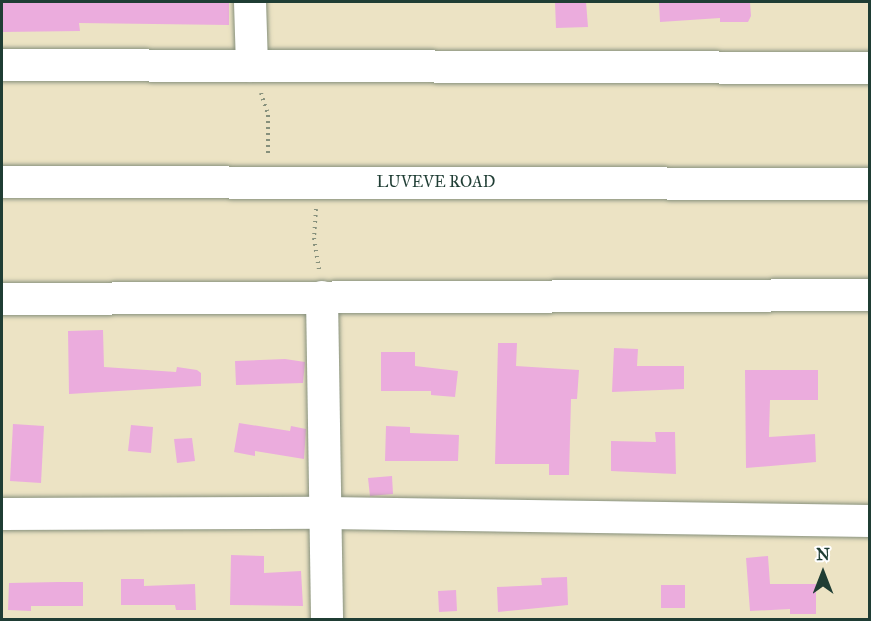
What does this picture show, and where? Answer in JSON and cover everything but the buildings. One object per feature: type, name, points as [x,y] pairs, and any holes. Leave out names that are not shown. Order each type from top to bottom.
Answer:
[{"type":"street","points":[[250,2],[252,66]]},
{"type":"street","points":[[2,65],[870,68]]},
{"type":"street","name":"LUVEVE ROAD","points":[[2,182],[870,184]]},
{"type":"street","points":[[2,299],[870,295]]},
{"type":"street","points":[[322,297],[327,620]]},
{"type":"street","points":[[2,514],[327,513],[870,521]]},
{"type":"path","points":[[252,66],[268,115],[267,181]]},
{"type":"path","points":[[318,181],[314,238],[322,297]]}]
